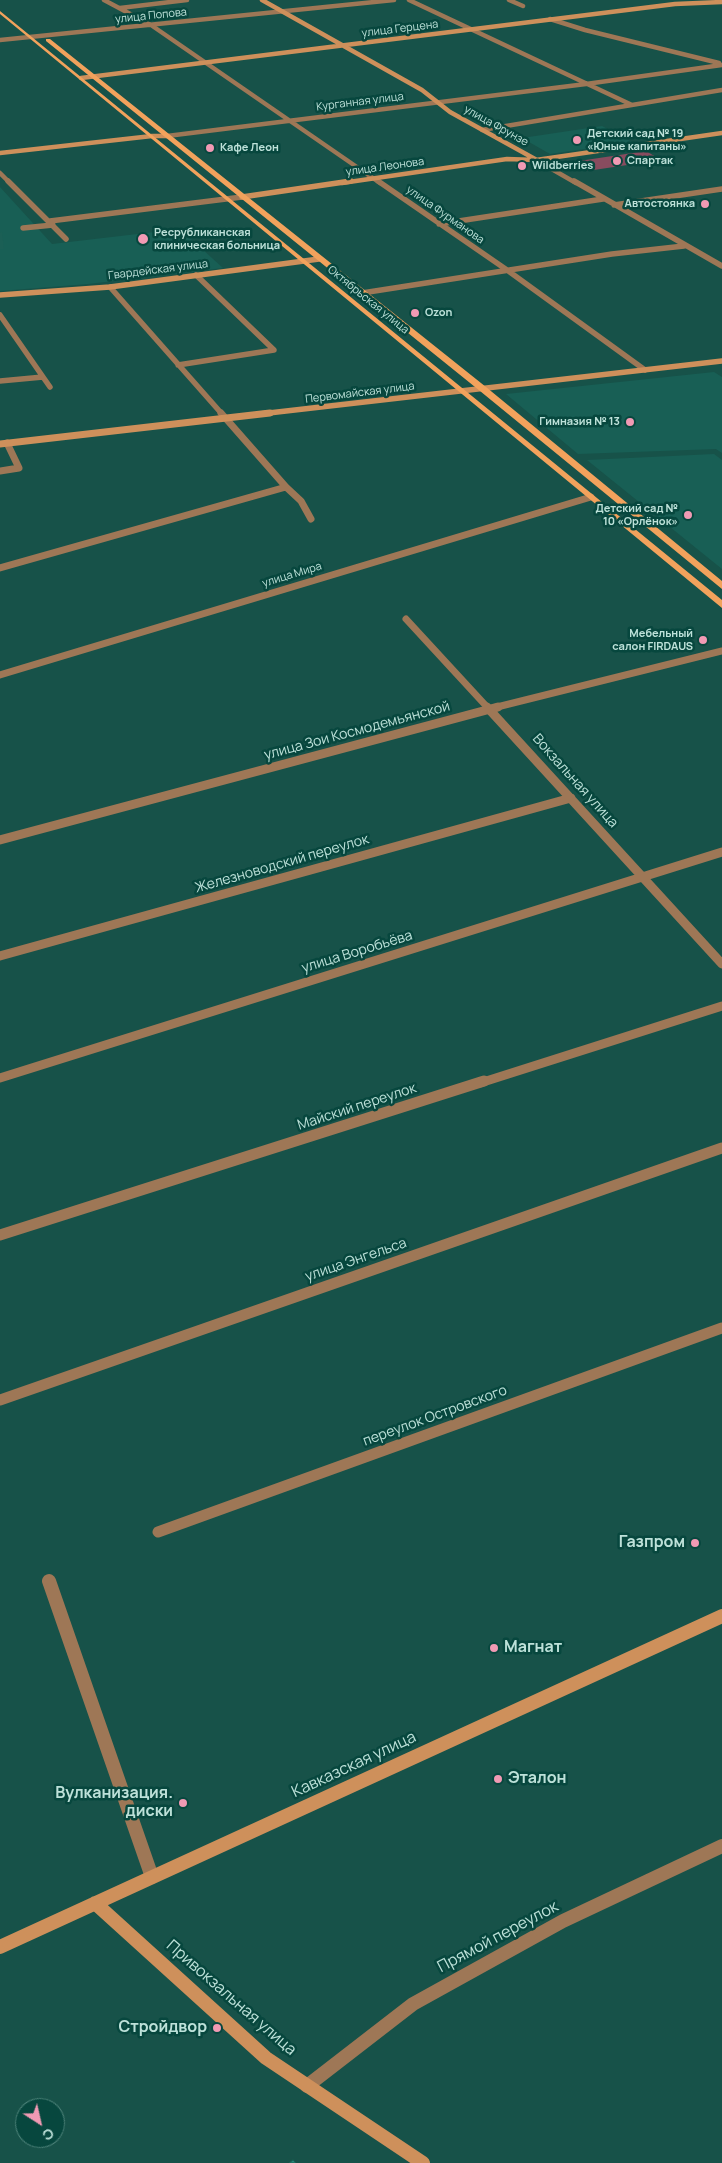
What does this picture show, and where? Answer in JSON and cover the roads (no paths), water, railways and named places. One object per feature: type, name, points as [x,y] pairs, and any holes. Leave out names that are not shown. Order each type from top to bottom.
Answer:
[{"type":"main road","name":"Октябрьская улица","points":[[0,12],[302,262],[463,391],[722,605]]},
{"type":"main road","name":"Октябрьская улица","points":[[32,27],[318,259],[483,389],[722,586]]},
{"type":"street","name":"улица Фурманова","points":[[104,0],[151,25],[507,270],[645,370]]},
{"type":"street","points":[[120,8],[187,0]]},
{"type":"street","name":"улица Фрунзе","points":[[262,0],[422,90],[437,102],[482,130],[722,266]]},
{"type":"street","name":"улица Попова","points":[[0,40],[394,0]]},
{"type":"street","points":[[408,0],[632,105]]},
{"type":"street","points":[[509,0],[523,6]]},
{"type":"street","name":"улица Герцена","points":[[81,78],[550,19],[702,1],[722,2]]},
{"type":"street","points":[[550,19],[585,30],[722,65]]},
{"type":"street","name":"Курганная улица","points":[[0,153],[152,136],[167,136],[586,84],[722,65]]},
{"type":"street","points":[[482,130],[722,90]]},
{"type":"street","name":"улица Леонова","points":[[23,228],[507,159],[536,160],[722,133]]},
{"type":"street","points":[[0,173],[66,239]]},
{"type":"street","points":[[614,205],[722,189]]},
{"type":"street","points":[[439,224],[603,199]]},
{"type":"street","points":[[362,293],[612,254],[684,246]]},
{"type":"street","points":[[708,258],[722,256]]},
{"type":"street","name":"Гвардейская улица","points":[[0,295],[110,287],[318,259]]},
{"type":"street","points":[[178,365],[274,350],[196,275]]},
{"type":"street","points":[[110,287],[301,502],[311,519]]},
{"type":"street","points":[[0,315],[50,387]]},
{"type":"street","name":"Первомайская улица","points":[[4,444],[722,361]]},
{"type":"street","points":[[0,381],[42,377]]},
{"type":"street","points":[[0,471],[18,468],[4,444]]},
{"type":"street","points":[[0,568],[286,487]]},
{"type":"street","name":"улица Мира","points":[[0,675],[591,497]]},
{"type":"street","name":"Вокзальная улица","points":[[406,619],[491,709],[722,964]]},
{"type":"street","name":"улица Зои Космодемьянской","points":[[0,840],[491,709],[722,652]]},
{"type":"street","name":"Железноводский переулок","points":[[0,956],[571,798]]},
{"type":"street","name":"улица Воробьёва","points":[[0,1078],[722,852]]},
{"type":"street","name":"Майский переулок","points":[[0,1235],[722,1006]]},
{"type":"street","name":"улица Энгельса","points":[[0,1400],[722,1148]]},
{"type":"street","name":"переулок Островского","points":[[158,1532],[722,1328]]},
{"type":"street","points":[[50,1580],[152,1877]]},
{"type":"street","name":"Кавказская улица","points":[[0,1948],[722,1616]]},
{"type":"street","name":"Прямой переулок","points":[[307,2086],[413,2004],[563,1921],[722,1846]]},
{"type":"street","name":"Привокзальная улица","points":[[95,1904],[266,2058],[423,2163]]},
{"type":"place","name":"Детский сад № 19 «Юные капитаны»","points":[[577,140]]},
{"type":"place","name":"Кафе Леон","points":[[210,148]]},
{"type":"place","name":"Спартак","points":[[617,161]]},
{"type":"place","name":"Wildberries","points":[[522,166]]},
{"type":"place","name":"Автостоянка","points":[[705,204]]},
{"type":"place","name":"Ресрубликанская клиническая больница","points":[[143,239]]},
{"type":"place","name":"Ozon","points":[[415,313]]},
{"type":"place","name":"Гимназия № 13","points":[[630,422]]},
{"type":"place","name":"Детский сад № 10 «Орлёнок»","points":[[688,515]]},
{"type":"place","name":"Мебельный салон FIRDAUS","points":[[703,640]]},
{"type":"place","name":"Газпром","points":[[695,1543]]},
{"type":"place","name":"Магнат","points":[[494,1648]]},
{"type":"place","name":"Эталон","points":[[498,1779]]},
{"type":"place","name":"Вулканизация. диски","points":[[183,1803]]},
{"type":"place","name":"Стройдвор","points":[[217,2028]]}]
